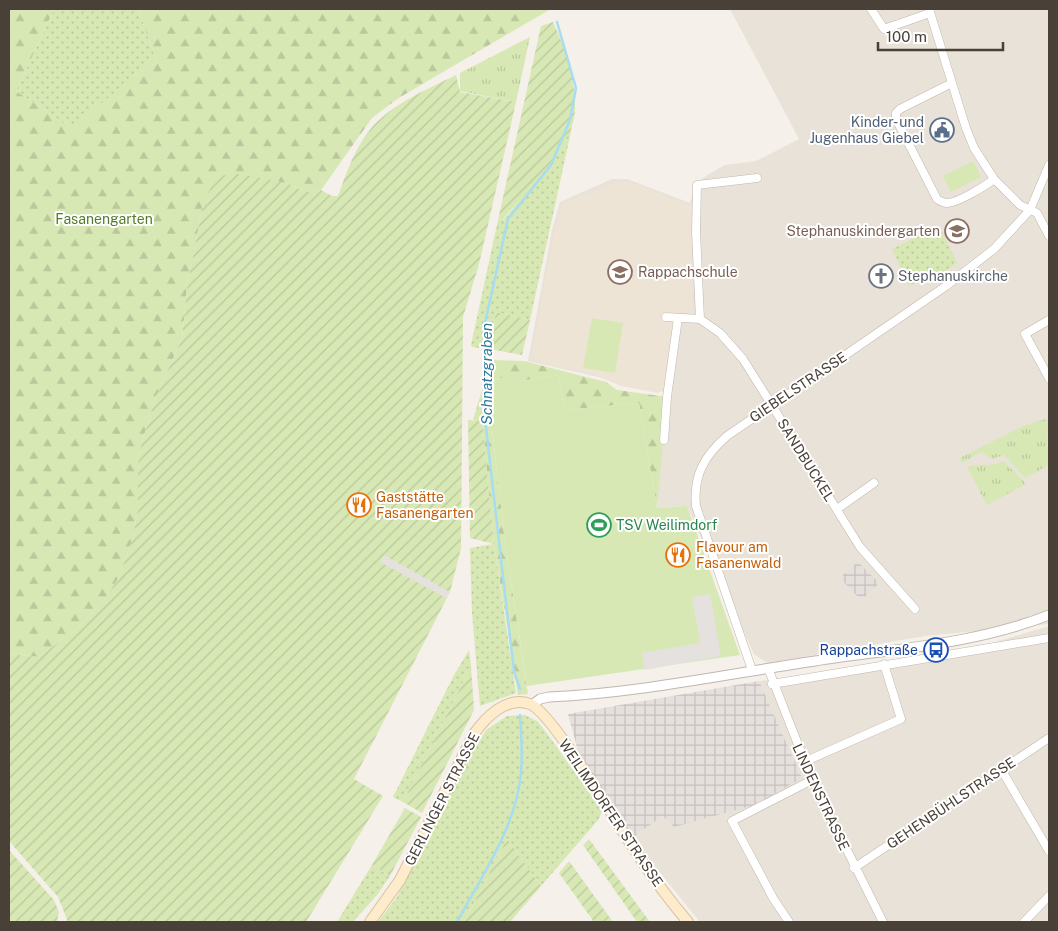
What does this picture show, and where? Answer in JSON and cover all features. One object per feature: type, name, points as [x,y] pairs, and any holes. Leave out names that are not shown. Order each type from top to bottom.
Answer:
[{"type":"main road","name":"GERLINGER STRASSE","points":[[370,922],[400,880],[467,746],[484,720],[512,703],[532,705]]},
{"type":"main road","name":"WEILIMDORFER STRASSE","points":[[532,705],[541,712],[581,766],[638,856],[688,922]]},
{"type":"street","points":[[871,9],[884,29],[930,11],[972,143],[994,179],[1017,203],[1040,217],[1049,236]]},
{"type":"street","points":[[952,83],[900,109],[896,113],[896,119],[937,199],[942,203],[950,204],[994,179]]},
{"type":"street","name":"GIEBELSTRASSE","points":[[752,670],[700,524],[694,490],[699,470],[715,446],[771,404],[976,264],[1015,228],[1030,210],[1049,165]]},
{"type":"street","points":[[666,317],[700,319],[696,241],[697,185],[757,178]]},
{"type":"street","points":[[664,440],[667,397],[678,318]]},
{"type":"street","name":"SANDBUCKEL","points":[[700,319],[720,333],[732,346],[771,404],[860,546],[915,610]]},
{"type":"street","points":[[1049,320],[1025,334],[1049,378]]},
{"type":"street","name":"SANDBUCKEL","points":[[837,509],[874,483]]},
{"type":"street","points":[[532,705],[540,699],[549,697],[634,690],[752,670],[945,642],[1009,629],[1049,616]]},
{"type":"street","points":[[772,684],[1049,638]]},
{"type":"street","points":[[804,762],[901,719],[884,664]]},
{"type":"street","name":"LINDENSTRASSE","points":[[768,668],[772,684],[812,780],[854,868],[883,922]]},
{"type":"street","name":"GEHENBÜHLSTRASSE","points":[[854,868],[1049,738]]},
{"type":"street","points":[[1001,769],[1049,850]]},
{"type":"street","points":[[789,922],[773,898],[732,821],[812,780]]},
{"type":"street","points":[[1024,922],[1049,896]]},
{"type":"shaded area","points":[[730,9],[1049,9],[1049,624],[925,636],[767,663],[754,654],[687,506],[657,508],[664,392],[528,361],[552,230],[560,202],[612,179],[627,179],[690,203],[695,184],[709,174],[725,165],[756,161],[799,139]]},
{"type":"shaded area","name":"Rappachschule","points":[[626,182],[640,185],[692,207],[692,313],[676,313],[666,388],[658,393],[621,386],[590,373],[537,362],[532,353],[554,232],[562,204],[616,183]]},
{"type":"shaded area","points":[[384,555],[450,592],[446,598],[380,562]]},
{"type":"shaded area","points":[[858,562],[879,583],[861,600],[840,578]]},
{"type":"shaded area","points":[[710,594],[721,656],[645,670],[642,653],[700,643],[692,597]]},
{"type":"shaded area","points":[[1049,626],[1049,922],[700,922],[632,838],[663,816],[802,778],[759,681],[934,660]]},
{"type":"shaded area","points":[[759,681],[802,778],[754,805],[674,827],[663,816],[632,838],[578,751],[568,714]]},
{"type":"green space","name":"Fasanengarten","points":[[9,9],[54,9],[16,91],[71,128],[156,59],[138,9],[549,10],[397,99],[372,118],[321,190],[305,192],[287,183],[203,204],[187,288],[182,339],[156,396],[140,449],[138,463],[138,509],[133,537],[119,577],[105,599],[75,631],[38,657],[9,654]]},
{"type":"green space","points":[[54,9],[138,9],[156,59],[71,129],[16,91]]},
{"type":"green space","points":[[553,22],[563,46],[574,87],[575,114],[572,126],[560,149],[542,174],[503,219],[498,220],[541,26]]},
{"type":"green space","points":[[530,37],[516,102],[460,91],[460,73]]},
{"type":"green space","points":[[456,75],[460,92],[516,102],[479,264],[463,317],[461,548],[450,592],[354,779],[383,796],[306,922],[68,922],[58,897],[9,841],[9,654],[38,657],[75,631],[105,599],[119,577],[133,537],[138,509],[138,463],[140,449],[156,396],[182,339],[187,288],[203,204],[216,176],[240,174],[287,183],[305,192],[321,190],[332,196],[338,196],[359,146],[377,122],[387,113],[421,92]]},
{"type":"green space","points":[[572,127],[530,320],[496,312],[490,349],[472,347],[498,220],[504,219],[550,163]]},
{"type":"green space","points":[[973,161],[981,177],[951,192],[943,176]]},
{"type":"green space","points":[[939,226],[957,263],[929,282],[908,285],[892,249]]},
{"type":"green space","points":[[496,312],[530,320],[522,355],[490,349]]},
{"type":"green space","points":[[592,318],[623,323],[615,373],[583,368]]},
{"type":"green space","points":[[491,360],[524,361],[606,382],[617,390],[667,397],[657,508],[639,403],[564,410],[559,375],[521,381],[495,378],[491,419],[505,542],[528,694],[518,695],[494,544],[482,422],[473,420]]},
{"type":"green space","name":"TSV Weilimdorf","points":[[559,375],[564,410],[639,403],[657,508],[687,506],[740,655],[527,686],[505,542],[491,419],[495,377],[521,381]]},
{"type":"green space","points":[[1049,418],[1047,444],[1049,465],[1025,478],[1004,455],[992,459],[981,452],[962,463],[960,458],[1023,426]]},
{"type":"green space","points":[[468,420],[482,421],[494,544],[470,538]]},
{"type":"green space","points":[[1004,461],[1026,484],[987,505],[967,467]]},
{"type":"green space","points":[[494,544],[516,693],[480,706],[472,613],[470,548]]},
{"type":"green space","points":[[469,650],[471,666],[403,802],[393,797],[453,677]]},
{"type":"green space","points":[[471,666],[474,710],[422,813],[403,802]]},
{"type":"green space","points":[[525,715],[537,721],[546,732],[602,811],[599,819],[541,886],[507,839],[464,922],[378,922],[397,897],[463,768],[486,730],[507,716]]},
{"type":"green space","points":[[405,808],[421,817],[390,876],[372,865]]},
{"type":"green space","points":[[507,839],[541,886],[510,922],[464,922]]},
{"type":"green space","points":[[589,839],[650,922],[637,922],[583,845]]},
{"type":"green space","points":[[9,850],[54,900],[59,912],[57,922],[9,922]]},
{"type":"green space","points":[[569,861],[613,922],[594,922],[559,873]]},
{"type":"green space","points":[[372,865],[390,876],[377,895],[353,922],[337,922]]},
{"type":"waterway","name":"Schnatzgraben","points":[[520,689],[514,672],[485,419],[485,323],[508,219],[551,165],[570,120],[576,88],[557,22]]},
{"type":"waterway","name":"Schnatzgraben","points":[[457,922],[497,850],[513,811],[522,765],[520,715]]},
{"type":"place","name":"Kinder- und Jugenhaus Giebel","points":[[942,130]]},
{"type":"place","name":"Stephanuskindergarten","points":[[957,231]]},
{"type":"place","name":"Rappachschule","points":[[620,272]]},
{"type":"place","name":"Stephanuskirche","points":[[881,276]]},
{"type":"place","name":"Gaststätte Fasanengarten","points":[[359,505]]},
{"type":"place","name":"TSV Weilimdorf","points":[[599,525]]},
{"type":"place","name":"Flavour am Fasanenwald","points":[[678,555]]},
{"type":"place","name":"Rappachstraße","points":[[936,650]]}]
